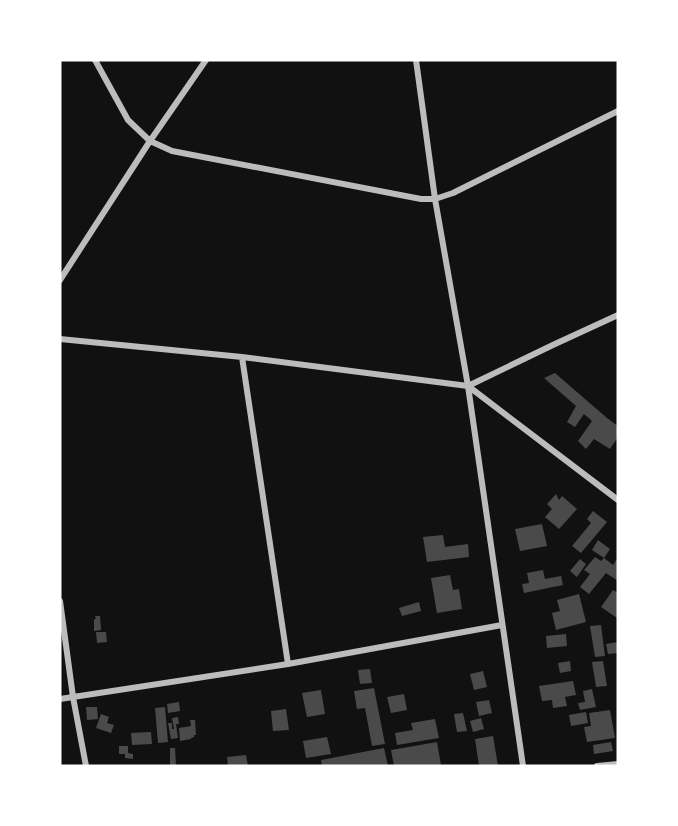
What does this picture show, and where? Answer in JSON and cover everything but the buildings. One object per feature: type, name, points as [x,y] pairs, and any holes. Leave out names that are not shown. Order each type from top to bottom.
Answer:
[{"type":"street","points":[[95,60],[128,120],[150,141],[172,151],[421,199],[435,199],[453,193],[618,111]]},
{"type":"street","points":[[60,280],[150,141],[206,60]]},
{"type":"street","points":[[416,60],[435,199],[468,386],[523,766]]},
{"type":"street","points":[[468,386],[618,315]]},
{"type":"street","points":[[60,339],[242,357],[468,386],[618,500]]},
{"type":"street","points":[[242,357],[288,664]]},
{"type":"street","points":[[60,601],[73,698],[86,766]]},
{"type":"street","points":[[60,699],[288,664],[502,625]]},
{"type":"street","points":[[597,766],[618,764]]}]
